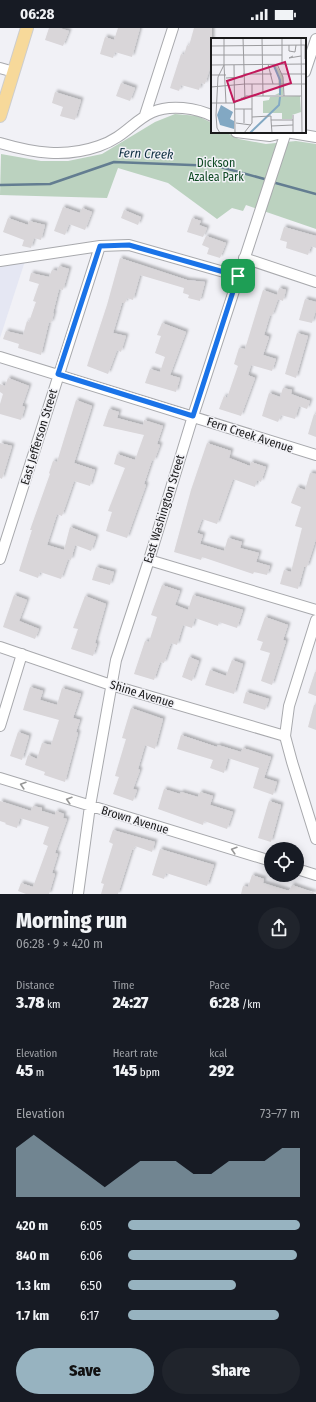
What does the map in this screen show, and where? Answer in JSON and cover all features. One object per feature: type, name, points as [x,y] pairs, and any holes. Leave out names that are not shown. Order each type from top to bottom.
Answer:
[{"type":"main road","points":[[0,116],[27,28]]},
{"type":"street","points":[[145,115],[173,28]]},
{"type":"street","points":[[306,69],[316,39]]},
{"type":"street","points":[[0,68],[14,72]]},
{"type":"street","points":[[0,143],[38,152],[65,154],[100,146],[119,136],[145,115],[156,109],[171,107],[190,109],[211,116]]},
{"type":"street","points":[[244,133],[270,136],[282,133]]},
{"type":"street","name":"East Washington Street","points":[[78,894],[90,806],[111,685],[122,638],[149,560],[193,416],[286,133]]},
{"type":"street","points":[[292,133],[316,137]]},
{"type":"street","points":[[0,261],[100,246],[129,245],[238,276]]},
{"type":"street","name":"East Jefferson Street","points":[[0,559],[100,246]]},
{"type":"street","points":[[244,258],[316,282]]},
{"type":"street","name":"Fern Creek Avenue","points":[[0,357],[193,416],[316,456]]},
{"type":"street","points":[[149,560],[316,610]]},
{"type":"street","points":[[316,620],[289,706],[285,736],[316,838]]},
{"type":"street","name":"Shine Avenue","points":[[0,647],[111,685],[285,736]]},
{"type":"street","points":[[0,726],[22,654]]},
{"type":"street","name":"Brown Avenue","points":[[0,778],[264,859]]},
{"type":"street","points":[[304,871],[316,875]]},
{"type":"shaded area","points":[[25,261],[0,338],[0,265]]},
{"type":"green space","name":"Dickson Azalea Park","points":[[175,114],[198,116],[211,122],[211,133],[227,133],[239,139],[266,144],[296,141],[316,144],[316,229],[246,205],[243,211],[232,208],[217,219],[168,183],[118,168],[107,198],[0,195],[1,154],[41,161],[68,161],[102,154],[155,122]]},
{"type":"building","points":[[49,28],[59,28],[69,31],[63,46],[45,40]]},
{"type":"building","points":[[118,28],[140,28],[132,57],[115,52],[113,58],[100,54],[105,37],[114,40]]},
{"type":"building","points":[[194,28],[212,28],[211,65],[205,84],[201,83],[199,90],[181,85],[179,91],[170,88],[181,54],[184,55],[187,45],[189,46]]},
{"type":"building","points":[[121,83],[135,88],[130,101],[116,96]]},
{"type":"building","points":[[55,92],[81,100],[75,120],[60,116],[63,107],[52,103]]},
{"type":"building","points":[[63,207],[80,213],[82,208],[92,212],[85,230],[69,224],[65,235],[54,231]]},
{"type":"building","points":[[124,210],[141,217],[138,225],[121,218]]},
{"type":"building","points":[[8,218],[28,225],[29,221],[45,225],[41,240],[34,238],[31,248],[22,246],[24,240],[3,232]]},
{"type":"building","points":[[192,218],[201,221],[199,225],[207,228],[203,237],[187,232]]},
{"type":"building","points":[[284,227],[316,236],[316,248],[311,246],[308,255],[286,248],[287,242],[280,240]]},
{"type":"building","points":[[206,236],[226,243],[220,258],[207,254],[209,248],[202,245]]},
{"type":"building","points":[[120,258],[187,280],[205,282],[200,301],[188,298],[189,295],[183,293],[184,288],[140,275],[133,300],[127,298],[125,303],[122,303],[113,333],[126,336],[121,352],[117,350],[108,374],[87,366],[107,305]]},
{"type":"building","points":[[59,266],[69,269],[63,290],[59,289],[54,313],[51,323],[49,322],[41,355],[18,348],[19,344],[3,339],[6,331],[23,335],[27,321],[29,322],[36,302],[33,301],[39,284],[29,281],[31,273],[49,277],[52,270],[57,271]]},
{"type":"building","points":[[279,288],[286,290],[283,301],[278,299],[272,316],[270,315],[264,335],[269,337],[263,355],[276,359],[272,371],[251,365],[248,375],[255,378],[241,416],[219,409],[224,396],[227,398],[238,366],[234,364],[239,348],[245,349],[263,290],[277,295]]},
{"type":"building","points":[[305,299],[316,302],[316,310],[312,323],[299,320]]},
{"type":"building","points":[[162,323],[186,332],[170,375],[180,378],[176,392],[145,383],[150,369],[160,372],[165,357],[155,353],[161,336],[157,335]]},
{"type":"building","points":[[297,333],[308,336],[296,378],[285,374]]},
{"type":"building","points":[[8,378],[29,386],[22,406],[25,407],[21,420],[0,414],[0,404],[3,394],[0,392],[0,384],[5,386]]},
{"type":"building","points":[[283,388],[292,390],[291,394],[310,401],[307,409],[299,406],[295,419],[281,415],[278,422],[262,416],[269,393],[280,397]]},
{"type":"building","points":[[76,400],[92,406],[74,463],[95,470],[90,486],[74,481],[62,516],[57,514],[47,545],[64,550],[70,527],[96,537],[91,551],[75,545],[71,560],[68,559],[61,579],[40,572],[38,578],[19,571],[32,530],[30,530],[50,474],[53,461],[57,462]]},
{"type":"building","points":[[109,409],[119,412],[117,418],[143,425],[144,420],[163,426],[157,444],[160,445],[154,461],[152,460],[144,484],[146,485],[127,538],[106,531],[112,512],[108,511],[125,468],[114,464],[117,454],[135,460],[144,435],[103,426]]},
{"type":"building","points":[[314,414],[316,415],[316,437],[308,434]]},
{"type":"building","points":[[0,443],[12,446],[2,479],[0,478]]},
{"type":"building","points":[[207,443],[231,451],[229,458],[250,466],[251,462],[266,467],[261,482],[257,480],[255,487],[233,479],[217,524],[202,519],[197,533],[203,535],[200,544],[224,551],[228,538],[242,542],[240,548],[259,553],[256,562],[270,566],[267,575],[254,572],[253,574],[202,557],[201,560],[174,552],[191,490]]},
{"type":"building","points":[[310,473],[316,474],[316,539],[307,567],[304,567],[298,589],[280,584],[284,570],[291,572],[302,528],[295,526],[301,507],[291,503],[297,487],[305,490]]},
{"type":"building","points":[[96,567],[114,572],[110,585],[92,580]]},
{"type":"building","points":[[162,585],[180,591],[175,605],[188,610],[193,595],[243,610],[237,628],[219,622],[218,626],[195,618],[192,628],[183,625],[177,645],[171,643],[164,663],[160,662],[154,680],[134,674],[145,641],[149,642],[157,617],[151,615]]},
{"type":"building","points":[[14,595],[27,600],[19,621],[39,629],[35,639],[3,627]]},
{"type":"building","points":[[85,596],[106,604],[95,643],[97,644],[93,656],[71,649],[78,629],[73,628]]},
{"type":"building","points":[[265,617],[288,625],[283,640],[286,641],[272,685],[261,681],[270,653],[260,650],[263,642],[257,640]]},
{"type":"building","points":[[189,657],[199,661],[192,681],[182,677]]},
{"type":"building","points":[[232,660],[243,664],[234,694],[205,685],[210,670],[226,676]]},
{"type":"building","points":[[316,672],[316,696],[308,693]]},
{"type":"building","points":[[30,687],[43,691],[40,700],[57,705],[62,688],[81,694],[73,718],[80,720],[76,732],[78,733],[65,782],[44,775],[45,772],[25,765],[28,755],[37,759],[42,743],[51,745],[59,720],[23,710]]},
{"type":"building","points":[[246,692],[269,699],[265,710],[243,703]]},
{"type":"building","points":[[314,705],[316,705],[316,730],[308,727]]},
{"type":"building","points":[[131,708],[163,719],[155,749],[145,745],[138,769],[140,770],[133,789],[137,790],[133,801],[113,794],[119,777],[115,776],[126,739],[122,738]]},
{"type":"building","points":[[18,732],[29,736],[22,760],[10,756]]},
{"type":"building","points":[[181,735],[217,747],[218,745],[241,752],[243,748],[271,757],[264,778],[277,782],[273,795],[253,788],[259,768],[228,758],[224,773],[210,768],[213,760],[177,749]]},
{"type":"building","points":[[164,789],[180,794],[181,792],[198,797],[200,792],[213,796],[210,805],[233,812],[227,829],[204,821],[203,825],[158,809]]},
{"type":"building","points":[[0,801],[31,811],[33,806],[42,808],[42,811],[55,815],[56,811],[64,814],[63,818],[67,819],[55,853],[58,854],[52,873],[55,874],[49,894],[26,894],[18,891],[21,883],[33,887],[48,846],[43,844],[49,827],[20,818],[17,828],[5,824],[6,823],[0,821]]},
{"type":"building","points":[[269,801],[281,805],[271,842],[258,838]]},
{"type":"building","points":[[113,830],[155,842],[152,852],[135,846],[132,850],[118,894],[101,894],[104,884],[101,883],[113,844],[109,842]]},
{"type":"building","points":[[160,849],[214,865],[207,886],[166,873],[164,879],[152,875]]},
{"type":"building","points":[[252,875],[264,879],[263,883],[289,891],[292,885],[315,893],[241,894],[243,886],[248,887]]},
{"type":"waterway","name":"Fern Creek","points":[[0,185],[50,184],[114,162],[217,166],[268,180]]},
{"type":"waterway","name":"Fern Creek","points":[[272,182],[316,194]]},
{"type":"route","points":[[129,245],[238,276],[193,416],[58,374],[100,246],[129,245]]}]
